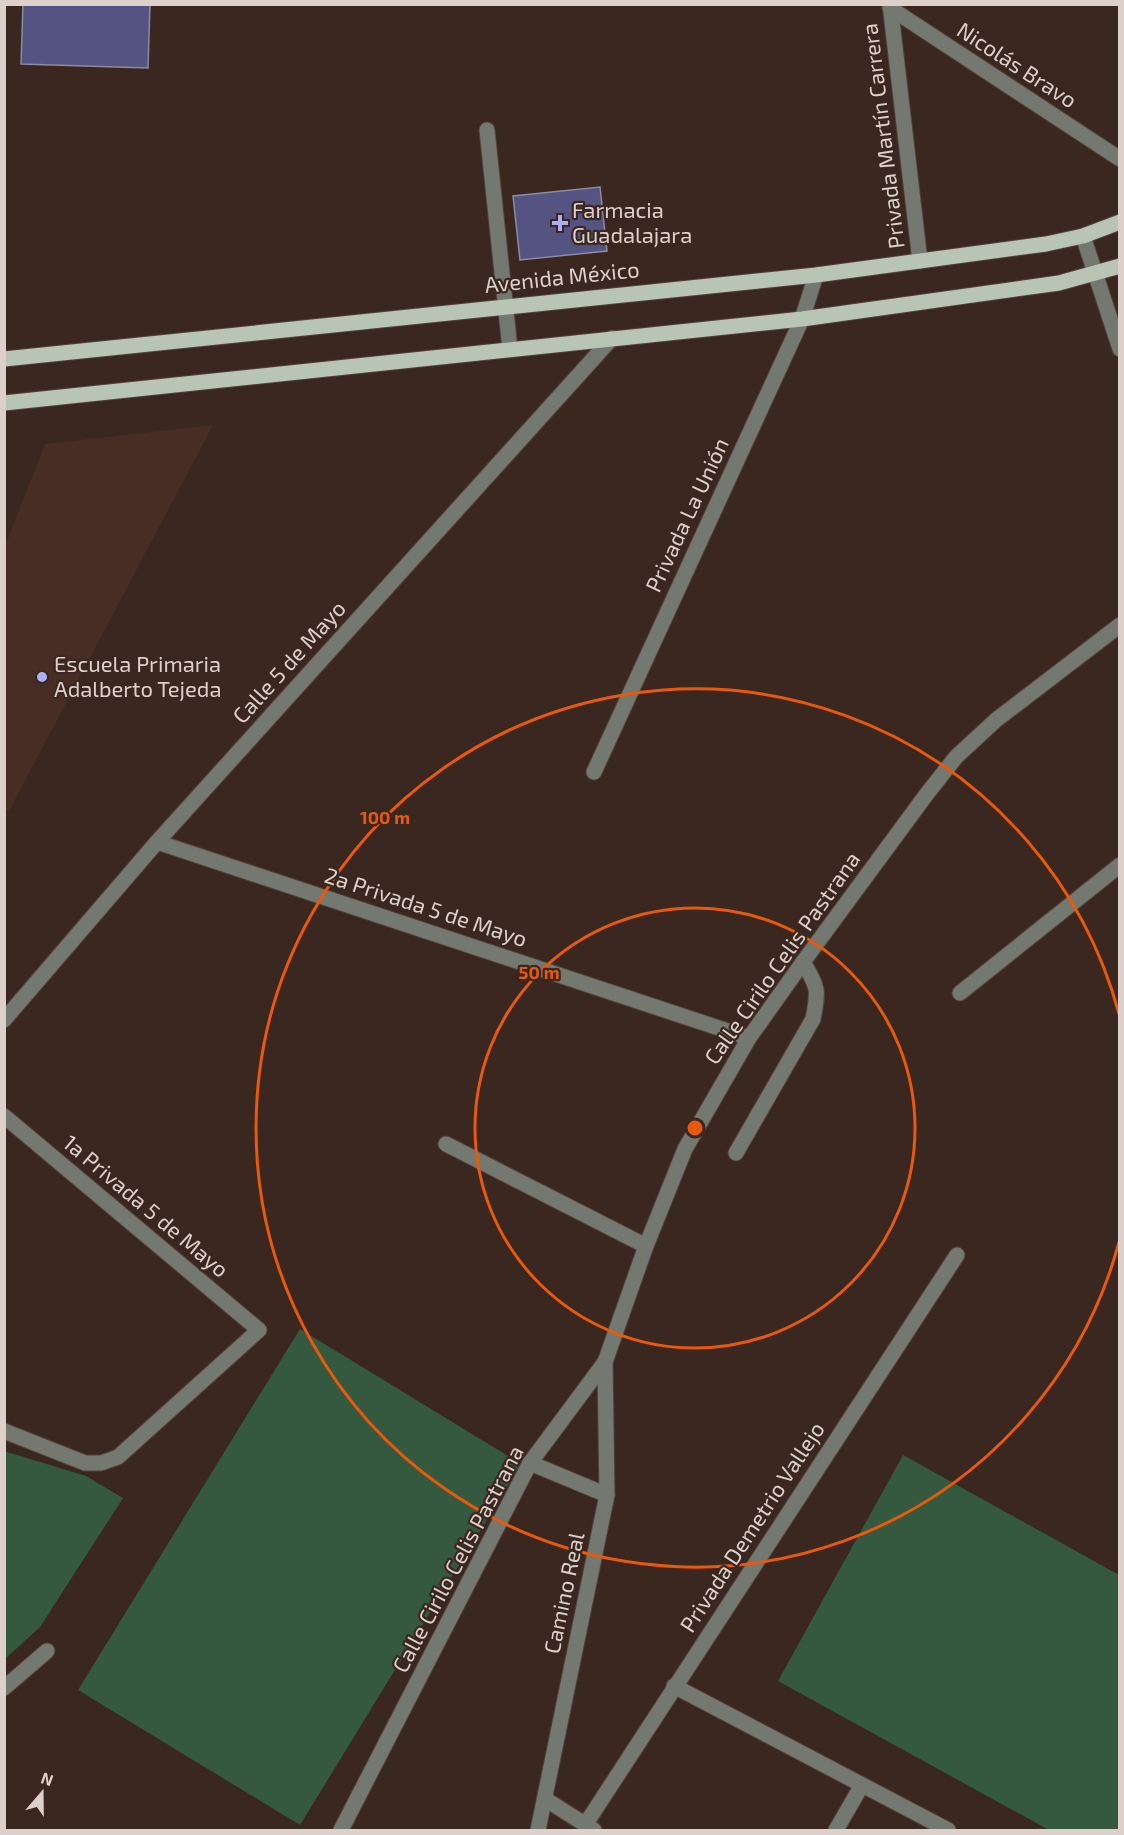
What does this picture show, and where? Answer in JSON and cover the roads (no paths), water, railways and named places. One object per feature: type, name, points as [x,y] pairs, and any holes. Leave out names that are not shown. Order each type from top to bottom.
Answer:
[{"type":"main road","name":"Avenida México","points":[[4,359],[506,305],[816,275],[1046,244],[1083,236],[1119,222]]},
{"type":"main road","points":[[4,403],[802,319],[1059,283],[1119,266]]},
{"type":"street","name":"Nicolás Bravo","points":[[890,6],[1119,159]]},
{"type":"street","name":"Privada Martín Carrera","points":[[890,6],[920,261]]},
{"type":"street","points":[[486,130],[510,349]]},
{"type":"street","points":[[1083,236],[1119,349]]},
{"type":"street","name":"Privada La Unión","points":[[594,772],[802,319],[816,275]]},
{"type":"street","name":"Calle 5 de Mayo","points":[[4,1020],[157,842],[612,338]]},
{"type":"street","name":"Calle Cirilo Celis Pastrana","points":[[340,1830],[530,1463],[605,1362],[646,1246],[685,1149],[749,1038],[802,962],[926,795],[957,758],[996,720],[1119,625]]},
{"type":"street","name":"2a Privada 5 de Mayo","points":[[157,842],[749,1038]]},
{"type":"street","points":[[960,993],[1119,865]]},
{"type":"street","points":[[736,1153],[813,1019],[816,985],[802,962]]},
{"type":"street","name":"1a Privada 5 de Mayo","points":[[4,1116],[259,1330],[118,1457],[101,1463],[85,1462],[4,1431]]},
{"type":"street","points":[[446,1144],[646,1246]]},
{"type":"street","name":"Privada Demetrio Vallejo","points":[[590,1827],[674,1686],[957,1255]]},
{"type":"street","name":"Camino Real","points":[[538,1830],[608,1496],[605,1362]]},
{"type":"street","points":[[530,1463],[608,1496]]},
{"type":"street","points":[[4,1688],[47,1651]]},
{"type":"street","points":[[674,1686],[948,1830]]},
{"type":"street","points":[[836,1830],[861,1785]]},
{"type":"street","points":[[545,1799],[590,1827]]},
{"type":"place","name":"Farmacia Guadalajara","points":[[560,223]]},
{"type":"place","name":"Escuela Primaria Adalberto Tejeda","points":[[42,677]]}]
